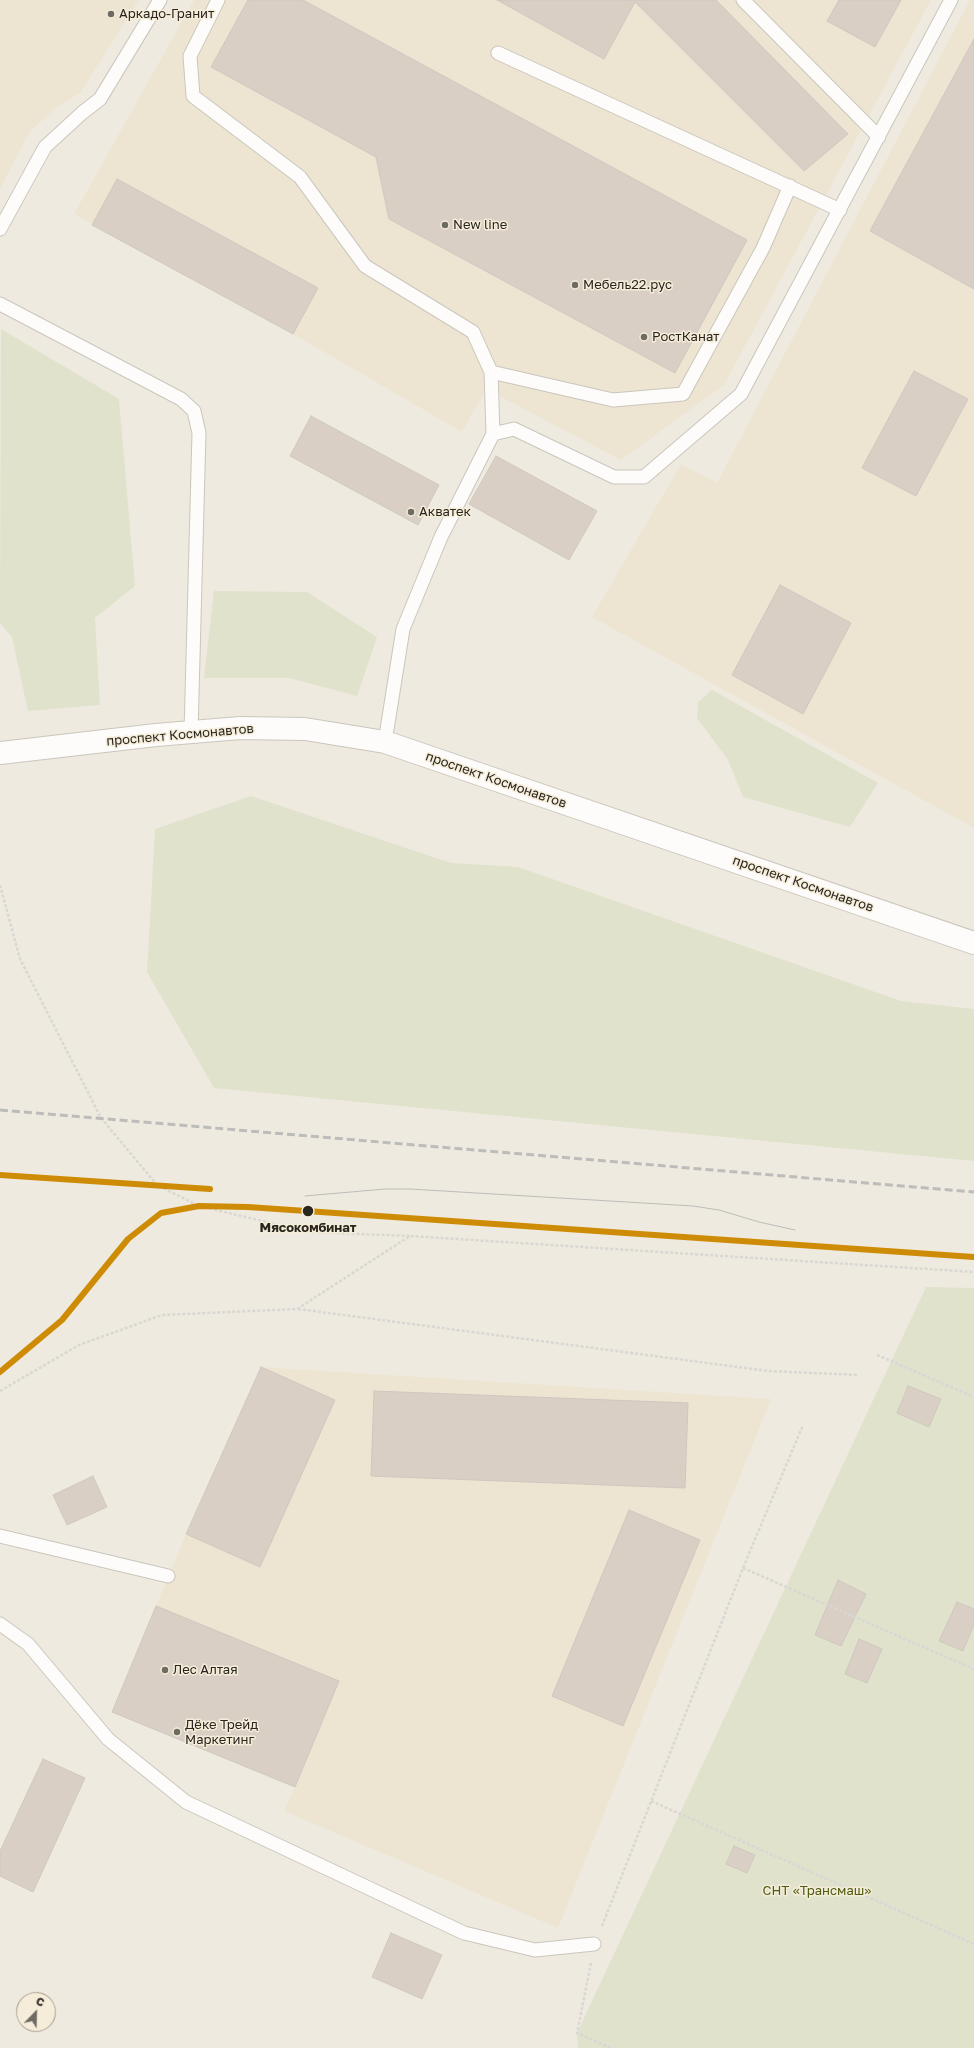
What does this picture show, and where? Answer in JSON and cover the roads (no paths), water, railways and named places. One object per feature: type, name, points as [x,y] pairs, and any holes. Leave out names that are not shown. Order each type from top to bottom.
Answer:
[{"type":"main road","name":"проспект Космонавтов","points":[[0,753],[240,728],[305,729],[384,742],[974,943]]},
{"type":"lane","points":[[0,229],[45,147],[82,113],[100,100],[160,0]]},
{"type":"lane","points":[[218,0],[190,56],[193,96],[300,177],[365,266],[473,332],[491,372],[493,434],[441,537],[403,629],[384,742]]},
{"type":"lane","points":[[743,0],[879,137]]},
{"type":"lane","points":[[493,434],[514,429],[614,477],[644,476],[741,394],[951,0]]},
{"type":"lane","points":[[498,53],[840,210]]},
{"type":"lane","points":[[491,372],[613,400],[683,394],[762,248],[790,186]]},
{"type":"lane","points":[[0,304],[181,399],[194,411],[199,433],[191,732]]},
{"type":"lane","points":[[0,1536],[168,1576]]},
{"type":"lane","points":[[0,1624],[28,1644],[108,1739],[186,1802],[464,1933],[535,1950],[594,1944]]},
{"type":"tram line","points":[[305,1196],[385,1189],[410,1189],[693,1206],[719,1210],[759,1222],[795,1230]]},
{"type":"railway","points":[[0,1110],[974,1192]]},
{"type":"place","name":"Аркадо-Гранит","points":[[111,14]]},
{"type":"place","name":"New line","points":[[445,225]]},
{"type":"place","name":"Мебель22.рус","points":[[575,285]]},
{"type":"place","name":"РостКанат","points":[[644,337]]},
{"type":"place","name":"Акватек","points":[[411,512]]},
{"type":"place","name":"Мясокомбинат","points":[[308,1211]]},
{"type":"place","name":"Лес Алтая","points":[[165,1670]]},
{"type":"place","name":"Дёке Трейд Маркетинг","points":[[177,1732]]},
{"type":"park label","name":"СНТ «Трансмаш»","points":[[817,1891]]}]
